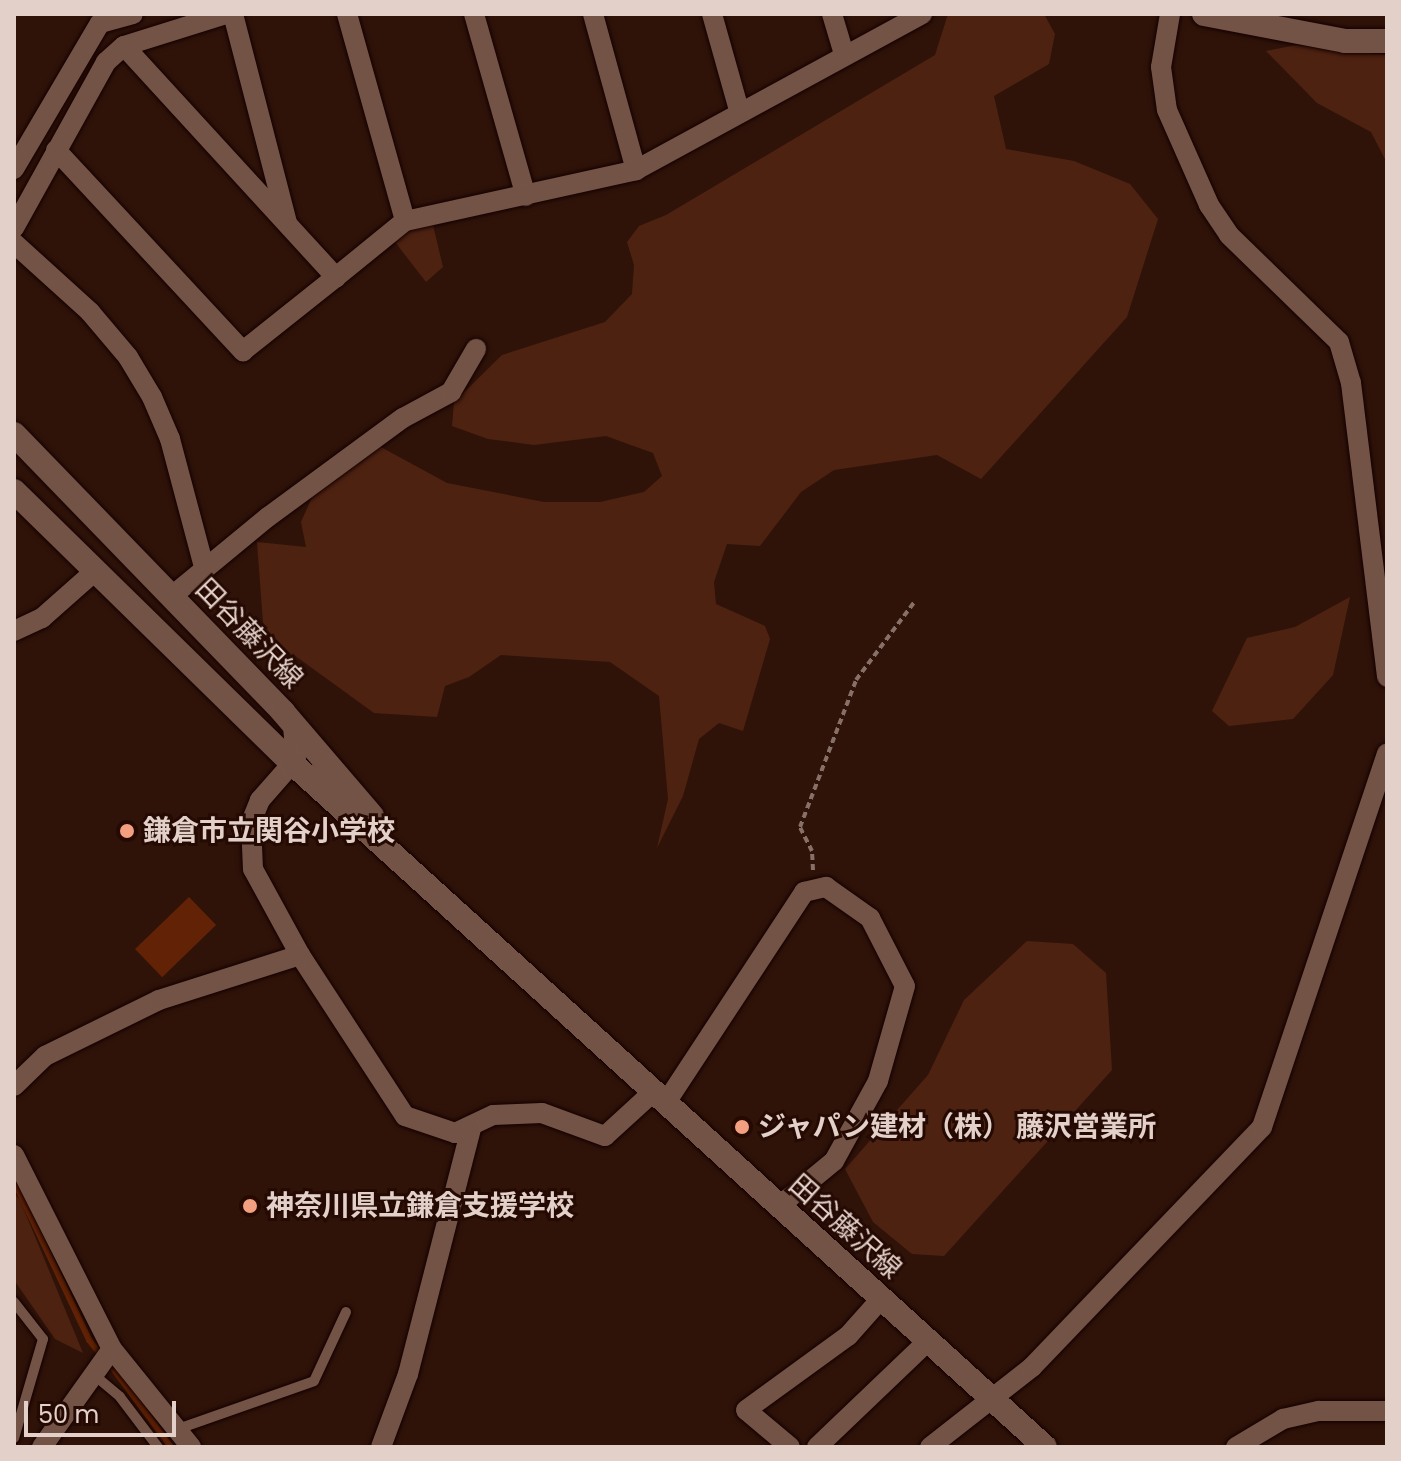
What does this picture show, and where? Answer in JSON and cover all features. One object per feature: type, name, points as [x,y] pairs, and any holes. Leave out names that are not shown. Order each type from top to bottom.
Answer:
[{"type":"main road","points":[[1204,14],[1345,41],[1387,41]]},
{"type":"main road","name":"田谷藤沢線","points":[[14,434],[293,726],[431,884]]},
{"type":"main road","name":"田谷藤沢線","points":[[14,491],[292,763],[431,884],[658,1098],[1045,1447]]},
{"type":"street","points":[[14,169],[100,23],[133,14]]},
{"type":"street","points":[[14,228],[106,62],[124,46],[226,14]]},
{"type":"street","points":[[233,14],[288,227]]},
{"type":"street","points":[[347,14],[405,221]]},
{"type":"street","points":[[474,14],[526,196]]},
{"type":"street","points":[[593,14],[636,170]]},
{"type":"street","points":[[712,14],[739,110]]},
{"type":"street","points":[[832,14],[844,54]]},
{"type":"street","points":[[56,150],[243,351],[405,221],[636,170],[739,110],[922,14]]},
{"type":"street","points":[[1170,14],[1161,67],[1167,110],[1209,205],[1229,235],[1339,342],[1351,383],[1387,677]]},
{"type":"street","points":[[124,46],[336,277]]},
{"type":"street","points":[[14,243],[90,312],[136,370],[170,439],[204,567]]},
{"type":"street","points":[[172,596],[204,567],[403,418],[451,392],[476,349]]},
{"type":"street","points":[[14,631],[42,618],[94,572]]},
{"type":"street","points":[[293,726],[292,763],[260,800],[251,822],[253,869],[300,955],[405,1116],[455,1133],[471,1129],[493,1115],[517,1112],[542,1113],[605,1136],[658,1098],[804,892],[826,887],[870,918],[905,986],[878,1081],[834,1161],[778,1207]]},
{"type":"street","points":[[930,1447],[952,1425],[991,1400],[1032,1367],[1262,1127],[1387,753]]},
{"type":"street","points":[[14,1086],[45,1056],[159,1000],[300,955]]},
{"type":"street","points":[[381,1447],[408,1374],[471,1129]]},
{"type":"street","points":[[14,1155],[112,1349],[191,1447]]},
{"type":"street","points":[[790,1447],[746,1410],[848,1336],[880,1300]]},
{"type":"street","points":[[817,1447],[927,1342]]},
{"type":"street","points":[[42,1447],[112,1349]]},
{"type":"street","points":[[1236,1447],[1283,1419],[1319,1411],[1387,1411]]},
{"type":"lane","points":[[14,1302],[43,1339],[14,1438]]},
{"type":"lane","points":[[178,1429],[314,1381],[346,1312]]},
{"type":"lane","points":[[93,1374],[120,1397],[158,1447]]},
{"type":"path","points":[[812,890],[812,851],[800,827],[856,680],[915,601]]},
{"type":"shaded area","points":[[948,14],[1044,14],[1055,34],[1049,64],[994,96],[1006,149],[1074,161],[1130,184],[1158,219],[1127,317],[981,479],[937,455],[834,470],[801,492],[760,546],[727,544],[714,582],[716,604],[765,626],[770,639],[743,731],[719,723],[699,739],[683,796],[657,848],[668,799],[659,696],[610,662],[501,655],[469,677],[445,686],[437,717],[374,713],[294,655],[265,649],[257,542],[306,547],[301,522],[313,495],[379,446],[447,483],[544,502],[600,502],[644,492],[662,476],[653,453],[606,436],[534,445],[488,439],[452,426],[454,402],[502,355],[605,322],[632,294],[634,265],[627,242],[639,226],[666,215],[935,55]]},
{"type":"shaded area","points":[[1296,45],[1387,55],[1387,163],[1371,132],[1317,103],[1266,51]]},
{"type":"shaded area","points":[[433,225],[443,267],[426,282],[395,242],[410,230]]},
{"type":"shaded area","points":[[1350,597],[1333,675],[1293,719],[1229,726],[1212,711],[1247,638],[1295,627]]},
{"type":"shaded area","points":[[189,897],[216,925],[162,977],[135,949]]},
{"type":"shaded area","points":[[1027,941],[1073,944],[1106,973],[1112,1070],[944,1256],[912,1254],[873,1222],[845,1169],[928,1075],[964,1000]]},
{"type":"shaded area","points":[[14,1193],[20,1200],[83,1353],[55,1339],[14,1280]]},
{"type":"waterway","points":[[14,1181],[89,1340],[101,1355]]},
{"type":"waterway","points":[[109,1363],[171,1447]]},
{"type":"place","name":"鎌倉市立関谷小学校","points":[[127,831]]},
{"type":"place","name":"ジャパン建材（株） 藤沢営業所","points":[[742,1127]]},
{"type":"place","name":"神奈川県立鎌倉支援学校","points":[[250,1206]]}]
